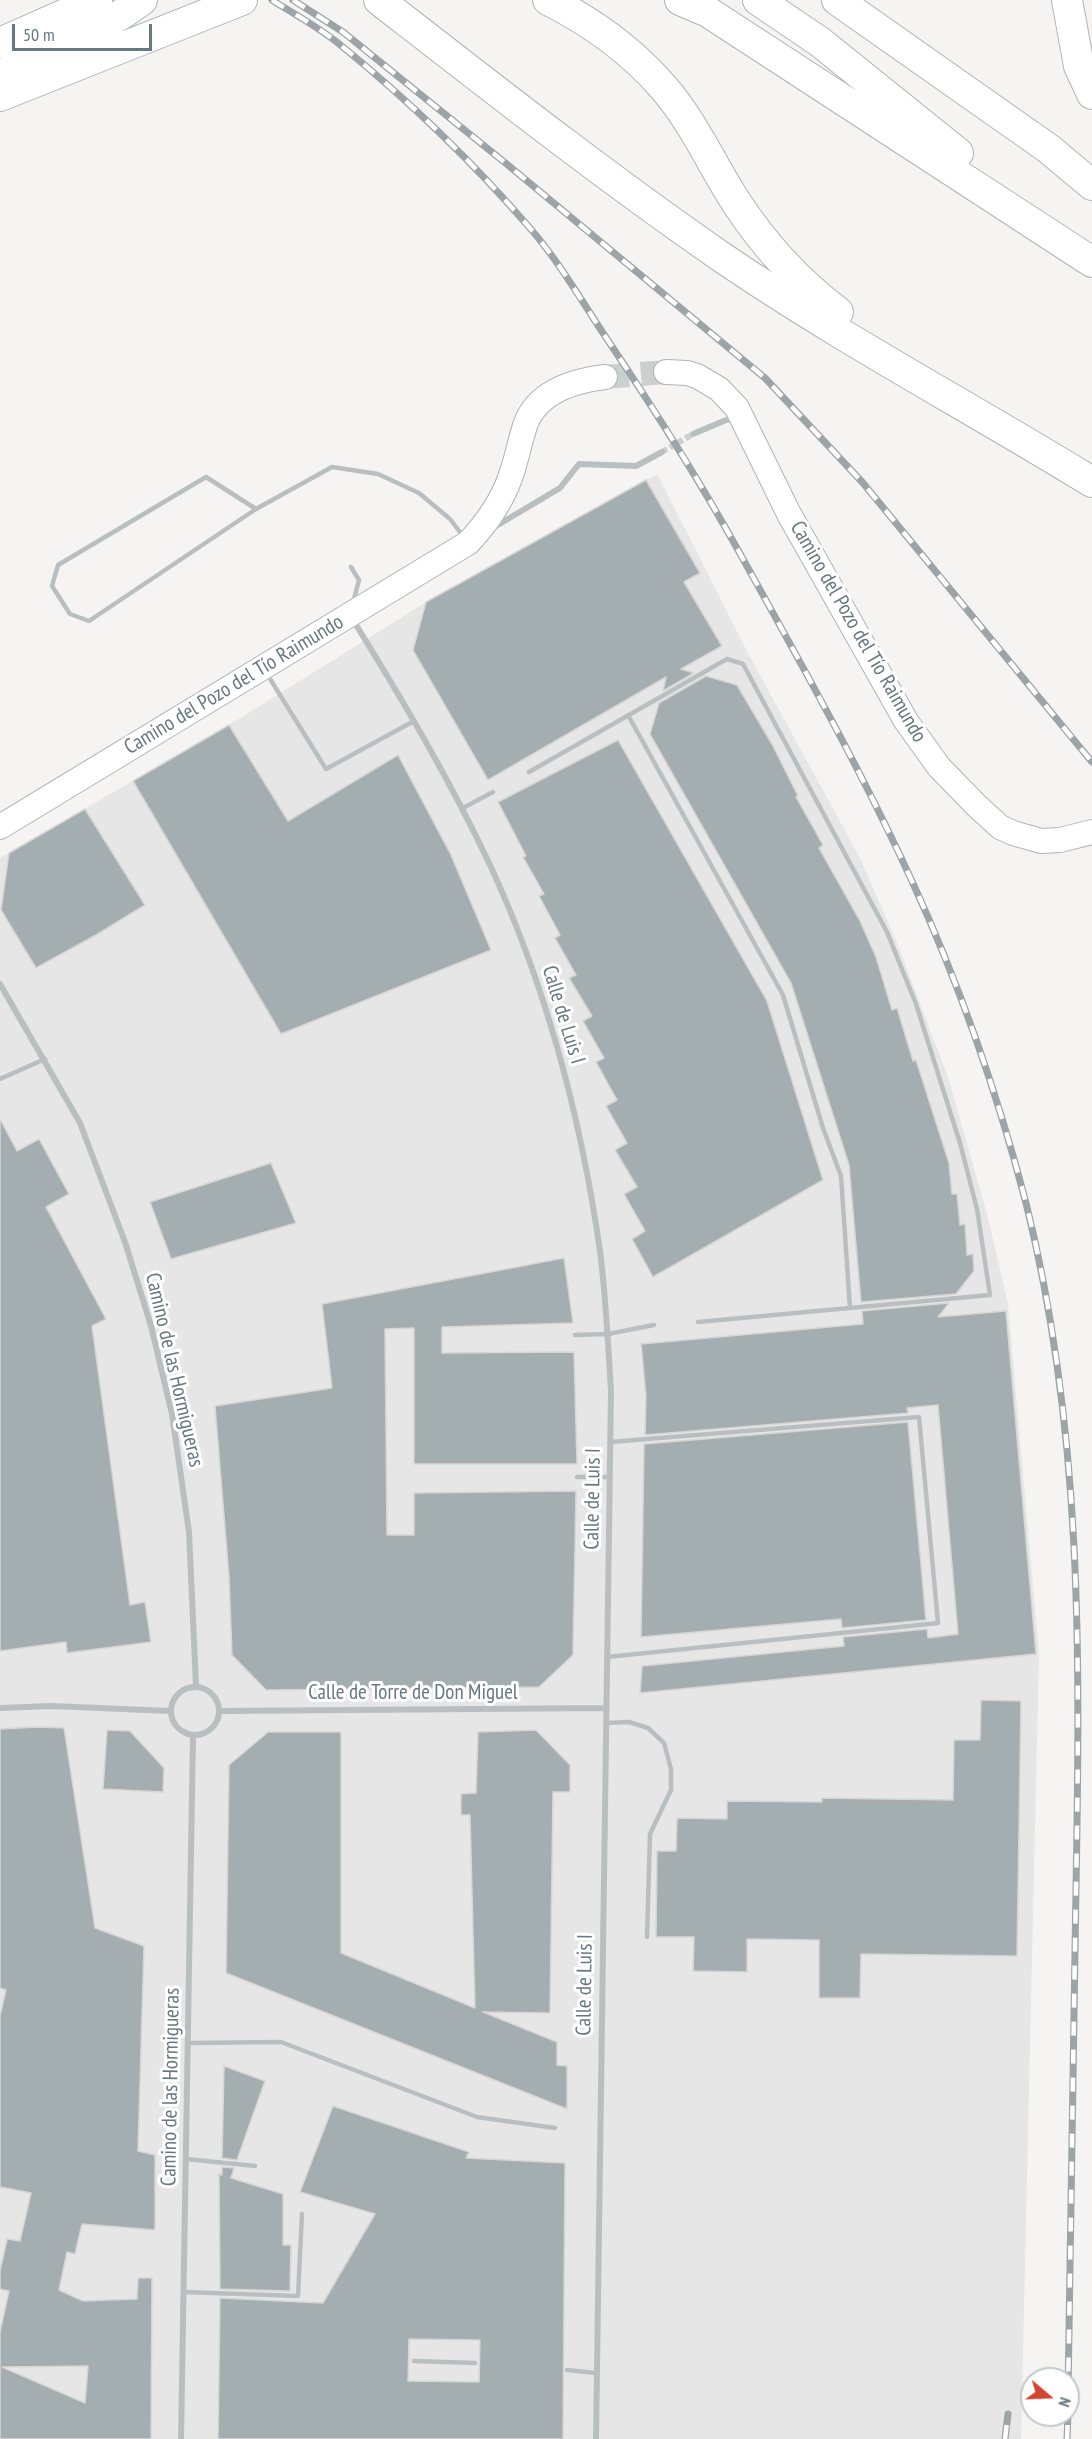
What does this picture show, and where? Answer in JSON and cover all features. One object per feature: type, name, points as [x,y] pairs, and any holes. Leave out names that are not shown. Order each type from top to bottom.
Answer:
[{"type":"highway","points":[[0,43],[67,0]]},
{"type":"highway","points":[[0,43],[97,0]]},
{"type":"highway","points":[[0,75],[52,52],[122,15],[142,0]]},
{"type":"highway","points":[[101,57],[153,21],[201,0]]},
{"type":"highway","points":[[0,96],[242,0]]},
{"type":"highway","points":[[379,0],[540,124],[720,256],[829,326],[1092,482]]},
{"type":"highway","points":[[548,0],[578,15],[622,45],[665,88],[697,136],[737,204],[775,255],[816,296],[940,391]]},
{"type":"highway","points":[[680,0],[708,12],[1092,262]]},
{"type":"highway","points":[[758,0],[820,42],[1092,262]]},
{"type":"highway","points":[[837,0],[1048,149],[1092,185]]},
{"type":"highway","points":[[1067,0],[1079,66],[1092,94]]},
{"type":"street","name":"Camino del Pozo del Tío Raimundo","points":[[666,372],[687,373],[709,383],[729,398],[743,418],[789,514],[906,721],[939,766],[976,807],[1000,827],[1012,833],[1041,841],[1060,840],[1092,832]]},
{"type":"street","name":"Camino del Pozo del Tío Raimundo","points":[[468,543],[483,527],[498,505],[510,478],[524,426],[540,403],[553,392],[570,383],[605,377]]},
{"type":"street","points":[[693,434],[726,420],[743,418]]},
{"type":"street","name":"Camino del Pozo del Tío Raimundo","points":[[0,827],[560,488],[579,464],[636,466],[662,452]]},
{"type":"street","name":"Calle de Luis I","points":[[350,614],[463,808],[519,934],[537,982],[573,1108],[600,1252],[611,1391],[596,2439]]},
{"type":"street","name":"Camino de las Hormigueras","points":[[0,984],[80,1123],[125,1242],[151,1326],[172,1414],[189,1532],[195,1686]]},
{"type":"street","points":[[195,1686],[208,1689],[217,1698],[220,1711],[216,1724],[206,1733],[193,1735],[182,1731],[174,1723],[170,1711],[174,1699],[183,1689],[195,1686]]},
{"type":"street","points":[[0,1708],[52,1707],[170,1711]]},
{"type":"street","name":"Calle de Torre de Don Miguel","points":[[220,1711],[606,1708]]},
{"type":"street","name":"Camino de las Hormigueras","points":[[181,2439],[193,1735]]},
{"type":"lane","points":[[256,509],[206,477],[58,565],[51,586],[70,614],[89,621],[256,509],[332,467],[378,474],[419,493],[450,519],[468,543]]},
{"type":"lane","points":[[350,614],[359,580],[351,567]]},
{"type":"lane","points":[[529,772],[727,659],[744,664],[886,932],[916,1004],[960,1143],[975,1198],[990,1295],[698,1322]]},
{"type":"lane","points":[[262,667],[326,769],[414,721]]},
{"type":"lane","points":[[628,715],[783,995],[823,1128],[841,1176],[850,1308]]},
{"type":"lane","points":[[463,808],[493,792]]},
{"type":"lane","points":[[0,1079],[45,1059]]},
{"type":"lane","points":[[575,1335],[608,1334],[654,1325]]},
{"type":"lane","points":[[607,1657],[938,1623],[919,1417],[610,1442]]},
{"type":"lane","points":[[577,1477],[610,1477]]},
{"type":"lane","points":[[606,1722],[628,1722],[648,1728],[664,1743],[671,1769],[671,1790],[650,1834],[647,1937]]},
{"type":"lane","points":[[189,2043],[281,2042],[477,2117],[555,2128]]},
{"type":"lane","points":[[186,2159],[239,2162],[255,2166]]},
{"type":"lane","points":[[184,2292],[298,2296],[302,2214]]},
{"type":"lane","points":[[414,2361],[475,2363]]},
{"type":"lane","points":[[567,2370],[596,2373]]},
{"type":"shaded area","points":[[657,474],[748,653],[860,858],[898,945],[948,1077],[987,1214],[1008,1304],[1039,1653],[1023,2367],[1020,2367],[1021,2439],[0,2439],[0,858],[229,725],[426,602]]},
{"type":"building","points":[[646,480],[700,573],[684,582],[722,646],[681,669],[694,673],[663,691],[666,677],[488,780],[413,650],[426,602]]},
{"type":"building","points":[[706,676],[737,685],[773,746],[798,796],[796,797],[823,845],[819,848],[860,921],[876,957],[892,1010],[897,1008],[949,1163],[952,1194],[957,1194],[960,1225],[965,1224],[967,1255],[973,1254],[974,1271],[956,1294],[861,1302],[849,1165],[791,983],[650,734],[659,703]]},
{"type":"building","points":[[229,725],[288,821],[398,755],[451,855],[491,950],[281,1034],[133,781]]},
{"type":"building","points":[[618,740],[767,1001],[823,1180],[653,1277],[632,1239],[645,1231],[624,1194],[637,1187],[615,1150],[627,1143],[606,1106],[617,1100],[596,1062],[604,1058],[583,1021],[592,1016],[569,978],[576,975],[555,938],[560,935],[539,896],[544,894],[523,857],[526,856],[498,802]]},
{"type":"building","points":[[85,809],[145,905],[36,968],[1,910],[9,853]]},
{"type":"building","points":[[0,1119],[17,1151],[39,1139],[69,1194],[46,1207],[106,1319],[92,1326],[130,1605],[145,1602],[151,1642],[67,1653],[66,1642],[0,1651]]},
{"type":"building","points":[[271,1163],[296,1223],[171,1259],[150,1202]]},
{"type":"building","points":[[564,1258],[573,1323],[442,1327],[442,1353],[574,1352],[577,1464],[414,1464],[414,1328],[385,1329],[387,1535],[414,1535],[414,1493],[576,1491],[573,1655],[539,1687],[266,1690],[232,1655],[229,1577],[215,1406],[332,1388],[322,1304]]},
{"type":"building","points":[[949,1303],[938,1317],[1006,1311],[1036,1654],[640,1693],[642,1666],[844,1646],[843,1637],[927,1629],[928,1638],[958,1634],[938,1405],[907,1408],[908,1413],[645,1435],[646,1396],[641,1344],[863,1324],[862,1311]]},
{"type":"building","points":[[908,1422],[926,1620],[842,1628],[841,1619],[641,1637],[644,1444]]},
{"type":"building","points":[[981,1700],[1021,1701],[1017,1956],[861,1954],[860,1998],[819,1998],[819,1940],[747,1939],[747,1972],[693,1971],[694,1937],[656,1937],[657,1851],[676,1851],[677,1818],[727,1819],[727,1801],[822,1802],[822,1798],[953,1800],[954,1740],[980,1740]]},
{"type":"building","points":[[64,1728],[95,1928],[144,1946],[138,2151],[155,2155],[155,2230],[82,2224],[75,2254],[67,2252],[59,2290],[83,2301],[137,2299],[138,2278],[152,2278],[151,2439],[0,2439],[0,2332],[9,2291],[0,2289],[0,2271],[7,2239],[20,2241],[31,2193],[0,2187],[0,2016],[6,1990],[0,1988],[0,1729]],"holes":[[[88,2366],[85,2403],[2,2367]]]},
{"type":"building","points":[[107,1730],[130,1731],[164,1768],[163,1792],[103,1789]]},
{"type":"building","points":[[536,1730],[570,1765],[570,1792],[553,1792],[550,2013],[483,2012],[557,2042],[557,2065],[567,2066],[567,2109],[226,1973],[229,1765],[268,1732],[341,1732],[341,1953],[475,2008],[470,1815],[461,1815],[461,1794],[476,1793],[478,1732]]},
{"type":"building","points":[[224,2066],[265,2081],[237,2160],[222,2158]]},
{"type":"building","points":[[333,2106],[469,2152],[466,2158],[565,2163],[563,2439],[218,2439],[220,2298],[323,2303],[375,2214],[300,2192]],"holes":[[[409,2339],[480,2340],[479,2382],[408,2381]]]},
{"type":"building","points":[[222,2167],[234,2168],[231,2178],[283,2194],[283,2245],[291,2245],[290,2291],[220,2289],[219,2174],[222,2175]]},
{"type":"tunnel","points":[[605,377],[666,372]]},
{"type":"tunnel","points":[[662,452],[693,434]]},
{"type":"railway","points":[[272,0],[338,43],[438,131],[529,227],[569,280],[707,495],[849,754],[929,918],[990,1079],[1026,1203],[1045,1289],[1068,1459],[1074,1544],[1078,1716],[1068,2367]]},
{"type":"railway","points":[[293,0],[343,32],[765,378],[863,483],[1092,762]]},
{"type":"railway","points":[[1005,2439],[1008,2414]]},
{"type":"railway","points":[[1067,2439],[1068,2427]]}]
